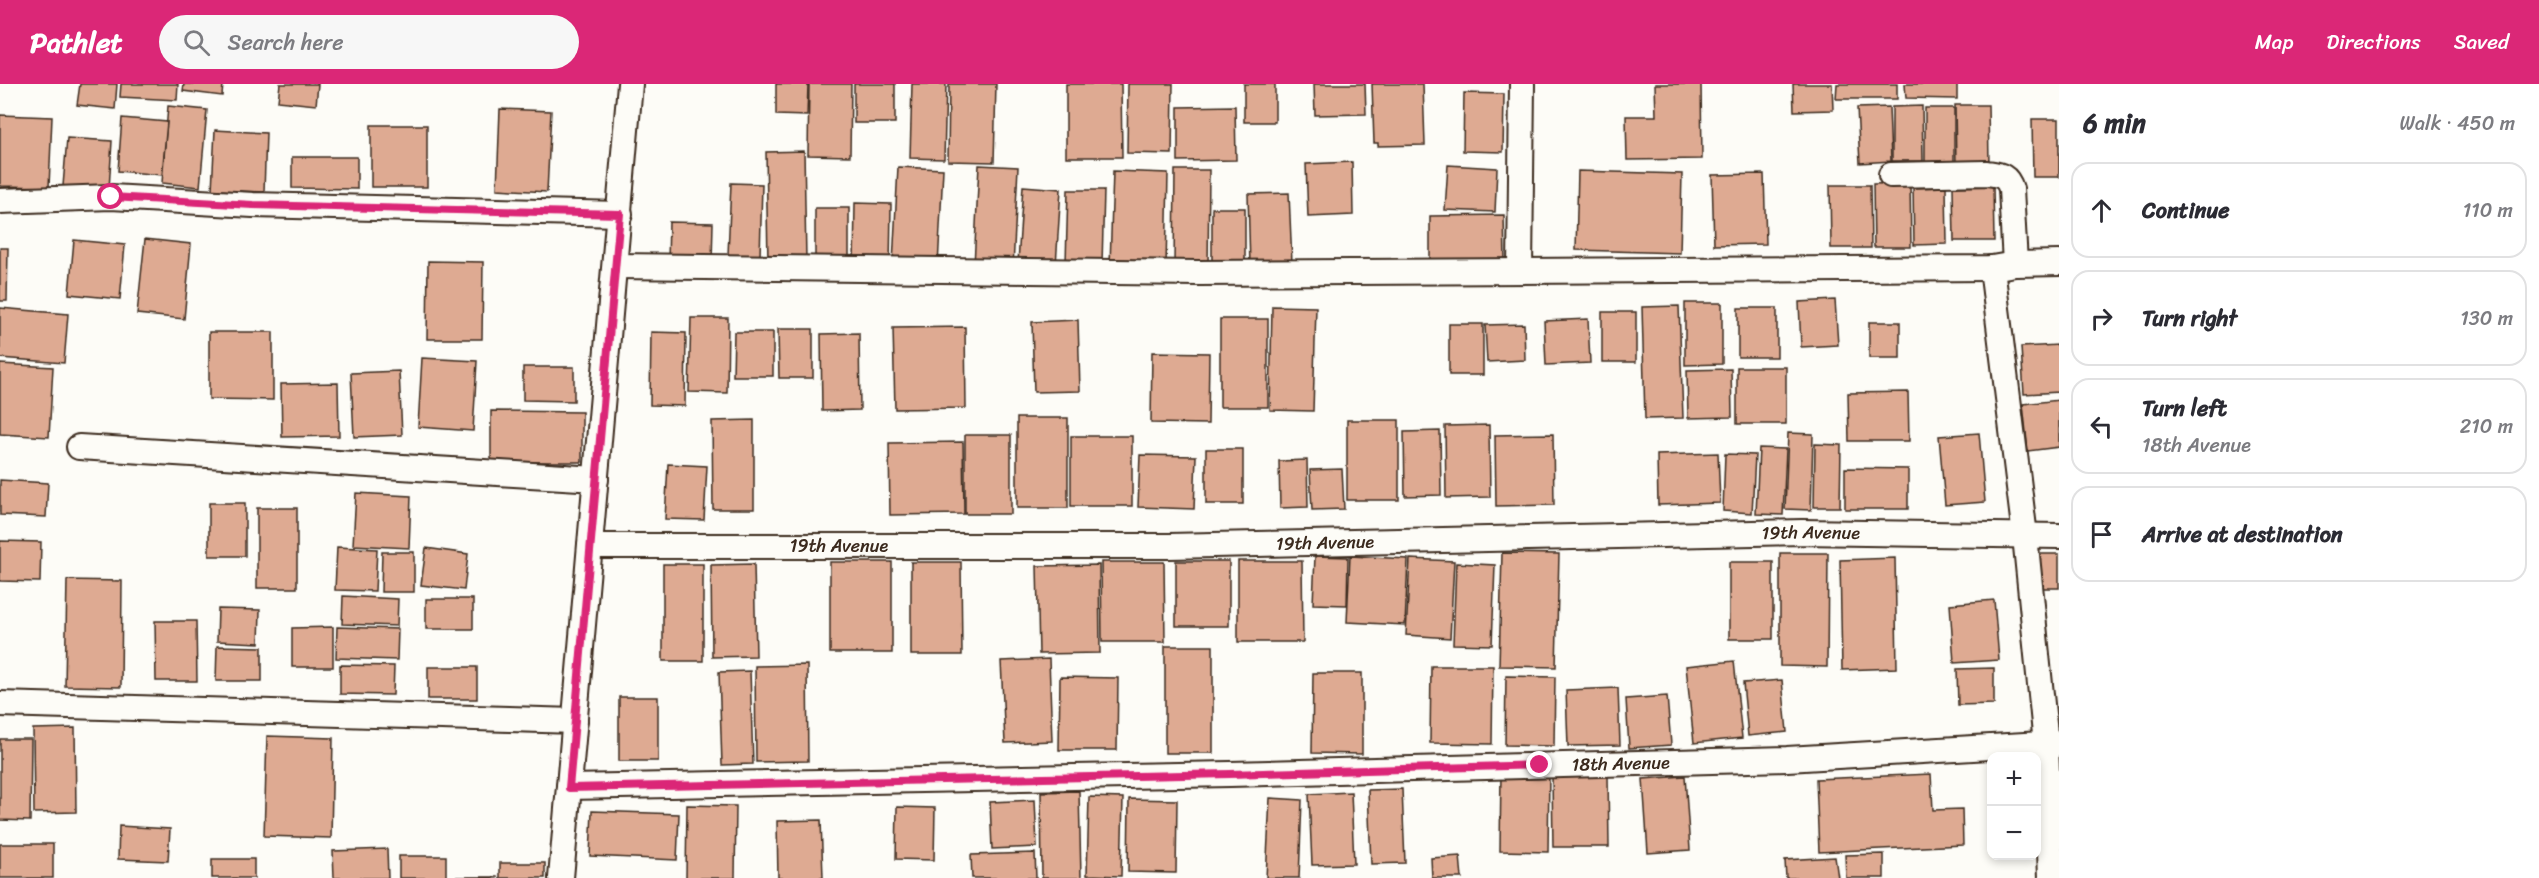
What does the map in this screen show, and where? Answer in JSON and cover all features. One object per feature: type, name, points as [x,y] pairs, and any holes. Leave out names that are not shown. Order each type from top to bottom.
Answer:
[{"type":"street","points":[[561,878],[630,84]]},
{"type":"street","points":[[1520,271],[1522,84]]},
{"type":"street","points":[[1891,175],[1987,173],[2002,175],[2009,181],[2011,189],[2003,266],[2025,536],[2053,743],[2051,878]]},
{"type":"street","points":[[0,201],[111,197],[253,205],[620,214]]},
{"type":"street","points":[[615,266],[1198,273],[2003,266],[2059,263]]},
{"type":"street","points":[[79,447],[596,479]]},
{"type":"street","name":"19th Avenue","points":[[590,546],[1169,546],[1802,532],[2059,536]]},
{"type":"street","points":[[0,704],[575,721]]},
{"type":"street","name":"18th Avenue","points":[[569,788],[1787,759],[2053,743]]},
{"type":"building","points":[[80,84],[117,84],[115,109],[77,105]]},
{"type":"building","points":[[121,84],[178,84],[177,100],[120,97]]},
{"type":"building","points":[[184,84],[223,84],[222,96],[183,91]]},
{"type":"building","points":[[280,84],[318,84],[316,105],[278,101]]},
{"type":"building","points":[[776,84],[808,84],[807,116],[776,115]]},
{"type":"building","points":[[809,84],[851,84],[850,156],[808,155]]},
{"type":"building","points":[[854,84],[895,84],[895,123],[854,123]]},
{"type":"building","points":[[912,84],[946,84],[944,159],[910,158]]},
{"type":"building","points":[[949,84],[996,84],[994,162],[948,161]]},
{"type":"building","points":[[1066,84],[1121,84],[1122,157],[1066,157]]},
{"type":"building","points":[[1128,84],[1173,84],[1172,154],[1127,153]]},
{"type":"building","points":[[1244,84],[1275,84],[1275,122],[1244,122]]},
{"type":"building","points":[[1314,84],[1365,84],[1366,114],[1315,115]]},
{"type":"building","points":[[1372,84],[1423,84],[1425,145],[1378,146],[1378,143],[1374,143]]},
{"type":"building","points":[[1655,84],[1701,84],[1702,159],[1627,160],[1626,116],[1656,116]]},
{"type":"building","points":[[1793,84],[1832,84],[1833,110],[1794,111]]},
{"type":"building","points":[[1837,84],[1897,84],[1897,99],[1836,99]]},
{"type":"building","points":[[1905,84],[1957,84],[1957,99],[1906,98]]},
{"type":"building","points":[[1464,93],[1504,94],[1503,152],[1463,151]]},
{"type":"building","points":[[1955,105],[1988,105],[1989,164],[1956,165]]},
{"type":"building","points":[[168,106],[207,110],[200,187],[162,183]]},
{"type":"building","points":[[1235,106],[1236,160],[1178,161],[1178,107]]},
{"type":"building","points":[[1922,106],[1923,161],[1892,161],[1892,107]]},
{"type":"building","points":[[1889,107],[1891,161],[1860,163],[1857,108]]},
{"type":"building","points":[[1925,108],[1954,108],[1954,167],[1925,167]]},
{"type":"building","points":[[500,109],[551,111],[547,192],[497,189]]},
{"type":"building","points":[[0,115],[52,117],[49,187],[0,186]]},
{"type":"building","points":[[122,118],[167,122],[162,175],[118,171]]},
{"type":"building","points":[[2032,119],[2059,119],[2059,177],[2033,177]]},
{"type":"building","points":[[371,125],[427,125],[427,187],[371,187]]},
{"type":"building","points":[[215,130],[266,133],[264,192],[212,190]]},
{"type":"building","points":[[67,138],[112,141],[109,189],[63,186]]},
{"type":"building","points":[[804,151],[806,260],[768,261],[766,152]]},
{"type":"building","points":[[292,157],[357,157],[357,189],[292,188]]},
{"type":"building","points":[[1352,162],[1353,215],[1308,217],[1306,164]]},
{"type":"building","points":[[979,165],[1018,167],[1013,267],[974,266]]},
{"type":"building","points":[[1448,165],[1497,168],[1495,212],[1445,210]]},
{"type":"building","points":[[898,167],[943,169],[938,266],[893,264]]},
{"type":"building","points":[[1175,170],[1209,170],[1208,268],[1174,267]]},
{"type":"building","points":[[1113,171],[1168,173],[1166,267],[1110,266]]},
{"type":"building","points":[[1578,171],[1682,174],[1680,253],[1576,250]]},
{"type":"building","points":[[1764,174],[1766,244],[1714,245],[1712,175]]},
{"type":"building","points":[[731,183],[762,184],[760,256],[728,255]]},
{"type":"building","points":[[1910,183],[1911,247],[1874,247],[1873,184]]},
{"type":"building","points":[[1830,185],[1870,185],[1871,248],[1831,248]]},
{"type":"building","points":[[1023,186],[1061,189],[1056,265],[1018,263]]},
{"type":"building","points":[[1993,186],[1994,241],[1954,241],[1953,187]]},
{"type":"building","points":[[1946,187],[1947,244],[1914,245],[1913,188]]},
{"type":"building","points":[[1068,190],[1104,190],[1102,264],[1066,263]]},
{"type":"building","points":[[1289,193],[1292,264],[1250,265],[1248,194]]},
{"type":"building","points":[[855,203],[891,204],[890,267],[854,267]]},
{"type":"building","points":[[815,208],[849,208],[849,261],[815,261]]},
{"type":"building","points":[[1212,208],[1245,208],[1245,262],[1212,263]]},
{"type":"building","points":[[1504,215],[1505,262],[1430,263],[1430,216]]},
{"type":"building","points":[[669,222],[713,223],[712,263],[668,262]]},
{"type":"building","points":[[145,239],[191,244],[184,319],[137,314]]},
{"type":"building","points":[[74,240],[125,245],[120,299],[69,294]]},
{"type":"building","points":[[0,248],[8,248],[7,301],[0,301]]},
{"type":"building","points":[[428,261],[483,262],[482,339],[427,339]]},
{"type":"building","points":[[1835,300],[1838,345],[1801,347],[1799,302]]},
{"type":"building","points":[[1685,303],[1722,303],[1722,364],[1685,365]]},
{"type":"building","points":[[1272,306],[1316,307],[1313,411],[1270,410]]},
{"type":"building","points":[[1679,306],[1683,418],[1645,419],[1642,307]]},
{"type":"building","points":[[0,308],[68,314],[64,363],[0,358]]},
{"type":"building","points":[[1738,308],[1777,308],[1777,357],[1738,357]]},
{"type":"building","points":[[1602,312],[1636,312],[1636,362],[1602,362]]},
{"type":"building","points":[[691,318],[728,318],[727,393],[689,392]]},
{"type":"building","points":[[1220,319],[1268,319],[1268,407],[1220,407]]},
{"type":"building","points":[[1588,319],[1590,363],[1546,365],[1544,321]]},
{"type":"building","points":[[1078,320],[1080,391],[1034,392],[1032,322]]},
{"type":"building","points":[[1869,322],[1900,322],[1900,358],[1869,358]]},
{"type":"building","points":[[1449,324],[1483,324],[1483,375],[1449,375]]},
{"type":"building","points":[[1524,324],[1525,360],[1487,362],[1485,325]]},
{"type":"building","points":[[965,327],[966,408],[895,409],[893,328]]},
{"type":"building","points":[[778,329],[813,329],[813,378],[779,378]]},
{"type":"building","points":[[209,332],[273,332],[273,400],[209,399]]},
{"type":"building","points":[[651,332],[686,333],[685,406],[650,405]]},
{"type":"building","points":[[734,332],[773,332],[773,376],[733,376]]},
{"type":"building","points":[[859,333],[860,410],[822,411],[821,334]]},
{"type":"building","points":[[2059,345],[2059,392],[2024,394],[2021,347]]},
{"type":"building","points":[[1152,352],[1209,353],[1208,424],[1151,423]]},
{"type":"building","points":[[422,358],[477,361],[473,431],[418,427]]},
{"type":"building","points":[[0,364],[53,367],[49,437],[0,434]]},
{"type":"building","points":[[523,367],[574,367],[574,401],[523,400]]},
{"type":"building","points":[[1737,367],[1786,367],[1786,424],[1737,424]]},
{"type":"building","points":[[1731,369],[1732,417],[1688,418],[1687,370]]},
{"type":"building","points":[[399,371],[402,435],[354,437],[351,373]]},
{"type":"building","points":[[338,383],[339,436],[282,437],[281,384]]},
{"type":"building","points":[[1908,392],[1909,441],[1849,441],[1848,393]]},
{"type":"building","points":[[2059,400],[2059,447],[2028,451],[2023,404]]},
{"type":"building","points":[[491,411],[582,412],[582,462],[491,462]]},
{"type":"building","points":[[1017,418],[1068,418],[1068,508],[1017,508]]},
{"type":"building","points":[[754,420],[754,509],[713,509],[712,421]]},
{"type":"building","points":[[1347,420],[1399,420],[1399,500],[1347,500]]},
{"type":"building","points":[[1489,425],[1490,497],[1446,498],[1445,426]]},
{"type":"building","points":[[1440,431],[1441,495],[1405,496],[1404,432]]},
{"type":"building","points":[[1788,433],[1813,434],[1811,510],[1785,509]]},
{"type":"building","points":[[1979,433],[1985,502],[1945,505],[1939,436]]},
{"type":"building","points":[[1553,434],[1554,505],[1496,506],[1495,435]]},
{"type":"building","points":[[965,435],[1011,435],[1011,514],[965,514]]},
{"type":"building","points":[[1071,436],[1132,436],[1132,506],[1071,506]]},
{"type":"building","points":[[963,442],[964,514],[890,515],[889,443]]},
{"type":"building","points":[[1815,444],[1841,445],[1840,507],[1814,507]]},
{"type":"building","points":[[1759,448],[1786,449],[1783,515],[1756,514]]},
{"type":"building","points":[[1206,449],[1243,449],[1243,504],[1206,504]]},
{"type":"building","points":[[1718,453],[1720,503],[1658,505],[1657,455]]},
{"type":"building","points":[[1725,454],[1755,455],[1752,513],[1723,511]]},
{"type":"building","points":[[1140,455],[1196,456],[1194,509],[1138,507]]},
{"type":"building","points":[[1307,460],[1308,507],[1280,508],[1279,461]]},
{"type":"building","points":[[668,464],[707,466],[704,520],[665,519]]},
{"type":"building","points":[[1845,468],[1908,469],[1908,509],[1845,509]]},
{"type":"building","points":[[1342,469],[1344,509],[1312,510],[1310,470]]},
{"type":"building","points":[[0,480],[48,483],[46,517],[0,515]]},
{"type":"building","points":[[356,493],[411,496],[409,548],[353,545]]},
{"type":"building","points":[[209,503],[245,503],[245,556],[209,556]]},
{"type":"building","points":[[257,508],[297,508],[297,588],[257,588]]},
{"type":"building","points":[[0,541],[41,542],[40,582],[0,581]]},
{"type":"building","points":[[337,547],[377,549],[375,591],[335,590]]},
{"type":"building","points":[[426,548],[468,554],[464,590],[421,585]]},
{"type":"building","points":[[382,552],[414,552],[414,592],[381,592]]},
{"type":"building","points":[[1502,553],[1559,554],[1556,667],[1499,666]]},
{"type":"building","points":[[1780,553],[1828,553],[1827,667],[1780,666]]},
{"type":"building","points":[[2039,554],[2059,554],[2059,588],[2039,588]]},
{"type":"building","points":[[1315,556],[1348,557],[1347,605],[1313,604]]},
{"type":"building","points":[[1350,556],[1408,559],[1405,625],[1347,622]]},
{"type":"building","points":[[1895,558],[1897,668],[1842,670],[1840,560]]},
{"type":"building","points":[[1410,559],[1454,561],[1450,638],[1406,635]]},
{"type":"building","points":[[1176,561],[1229,561],[1229,626],[1176,626]]},
{"type":"building","points":[[1238,561],[1302,561],[1303,642],[1238,642]]},
{"type":"building","points":[[830,562],[892,562],[892,653],[830,653]]},
{"type":"building","points":[[911,562],[961,562],[962,655],[911,655]]},
{"type":"building","points":[[1101,562],[1164,562],[1165,642],[1102,642]]},
{"type":"building","points":[[1729,562],[1773,562],[1773,639],[1729,639]]},
{"type":"building","points":[[1456,563],[1495,565],[1492,645],[1453,644]]},
{"type":"building","points":[[663,564],[703,564],[703,661],[663,661]]},
{"type":"building","points":[[754,564],[756,656],[712,657],[711,565]]},
{"type":"building","points":[[1099,565],[1100,653],[1039,654],[1037,566]]},
{"type":"building","points":[[67,580],[122,581],[121,687],[65,686]]},
{"type":"building","points":[[343,596],[398,599],[397,626],[342,624]]},
{"type":"building","points":[[426,599],[473,599],[473,629],[426,629]]},
{"type":"building","points":[[1994,600],[1999,660],[1954,663],[1950,604]]},
{"type":"building","points":[[218,609],[260,610],[259,643],[217,641]]},
{"type":"building","points":[[155,621],[196,621],[197,681],[156,681]]},
{"type":"building","points":[[333,627],[333,667],[292,667],[292,628]]},
{"type":"building","points":[[337,627],[398,629],[397,660],[336,658]]},
{"type":"building","points":[[217,646],[262,647],[262,681],[216,681]]},
{"type":"building","points":[[1165,646],[1213,646],[1213,753],[1165,753]]},
{"type":"building","points":[[1049,659],[1052,741],[1005,743],[1001,661]]},
{"type":"building","points":[[1734,661],[1742,738],[1694,743],[1686,666]]},
{"type":"building","points":[[340,665],[394,666],[393,695],[340,694]]},
{"type":"building","points":[[807,665],[808,761],[756,762],[755,666]]},
{"type":"building","points":[[1431,666],[1493,666],[1492,744],[1430,743]]},
{"type":"building","points":[[428,667],[477,667],[477,699],[428,699]]},
{"type":"building","points":[[1994,668],[1994,704],[1958,705],[1957,669]]},
{"type":"building","points":[[750,671],[753,764],[722,765],[719,672]]},
{"type":"building","points":[[1313,673],[1362,673],[1362,754],[1312,753]]},
{"type":"building","points":[[1506,676],[1555,677],[1554,746],[1505,745]]},
{"type":"building","points":[[1060,677],[1118,678],[1117,750],[1059,750]]},
{"type":"building","points":[[1782,680],[1787,732],[1748,736],[1743,683]]},
{"type":"building","points":[[1618,688],[1620,745],[1568,746],[1566,690]]},
{"type":"building","points":[[1667,696],[1671,745],[1629,748],[1626,699]]},
{"type":"building","points":[[619,697],[658,697],[658,761],[619,761]]},
{"type":"building","points":[[75,728],[76,812],[34,813],[33,729]]},
{"type":"building","points":[[267,736],[333,738],[331,838],[264,836]]},
{"type":"building","points":[[0,739],[31,739],[30,821],[0,820]]},
{"type":"building","points":[[1501,772],[1549,773],[1548,852],[1500,851]]},
{"type":"building","points":[[1931,774],[1933,810],[1962,809],[1963,845],[1819,852],[1816,779]]},
{"type":"building","points":[[1552,776],[1608,776],[1609,847],[1553,847]]},
{"type":"building","points":[[1685,776],[1690,850],[1648,853],[1643,779]]},
{"type":"building","points":[[1402,789],[1405,863],[1371,864],[1368,790]]},
{"type":"building","points":[[1079,791],[1081,878],[1042,878],[1041,792]]},
{"type":"building","points":[[1351,792],[1354,864],[1312,865],[1309,794]]},
{"type":"building","points":[[1089,797],[1123,798],[1121,876],[1087,875]]},
{"type":"building","points":[[1270,798],[1302,800],[1299,878],[1266,878]]},
{"type":"building","points":[[1129,799],[1177,800],[1176,873],[1128,872]]},
{"type":"building","points":[[1035,800],[1037,847],[992,849],[990,802]]},
{"type":"building","points":[[687,805],[736,806],[735,878],[686,878]]},
{"type":"building","points":[[897,807],[935,808],[934,860],[896,859]]},
{"type":"building","points":[[592,811],[679,814],[677,860],[590,856]]},
{"type":"building","points":[[821,820],[823,878],[778,878],[777,821]]},
{"type":"building","points":[[119,826],[170,829],[168,861],[118,859]]},
{"type":"building","points":[[0,844],[53,844],[53,878],[0,878]]},
{"type":"building","points":[[387,849],[388,878],[334,878],[333,851]]},
{"type":"building","points":[[1035,853],[1036,878],[972,878],[971,855]]},
{"type":"building","points":[[1884,854],[1884,878],[1846,878],[1845,855]]},
{"type":"building","points":[[399,856],[446,856],[446,878],[399,878]]},
{"type":"building","points":[[1460,856],[1462,878],[1432,878],[1431,858]]},
{"type":"building","points":[[1835,857],[1838,878],[1786,878],[1785,860]]},
{"type":"building","points":[[212,859],[254,859],[254,878],[212,878]]},
{"type":"building","points":[[500,863],[545,863],[545,878],[500,878]]},
{"type":"building","points":[[497,877],[497,878],[448,878]]},
{"type":"route","points":[[111,197],[253,205],[620,214],[569,788],[1540,765]]}]
